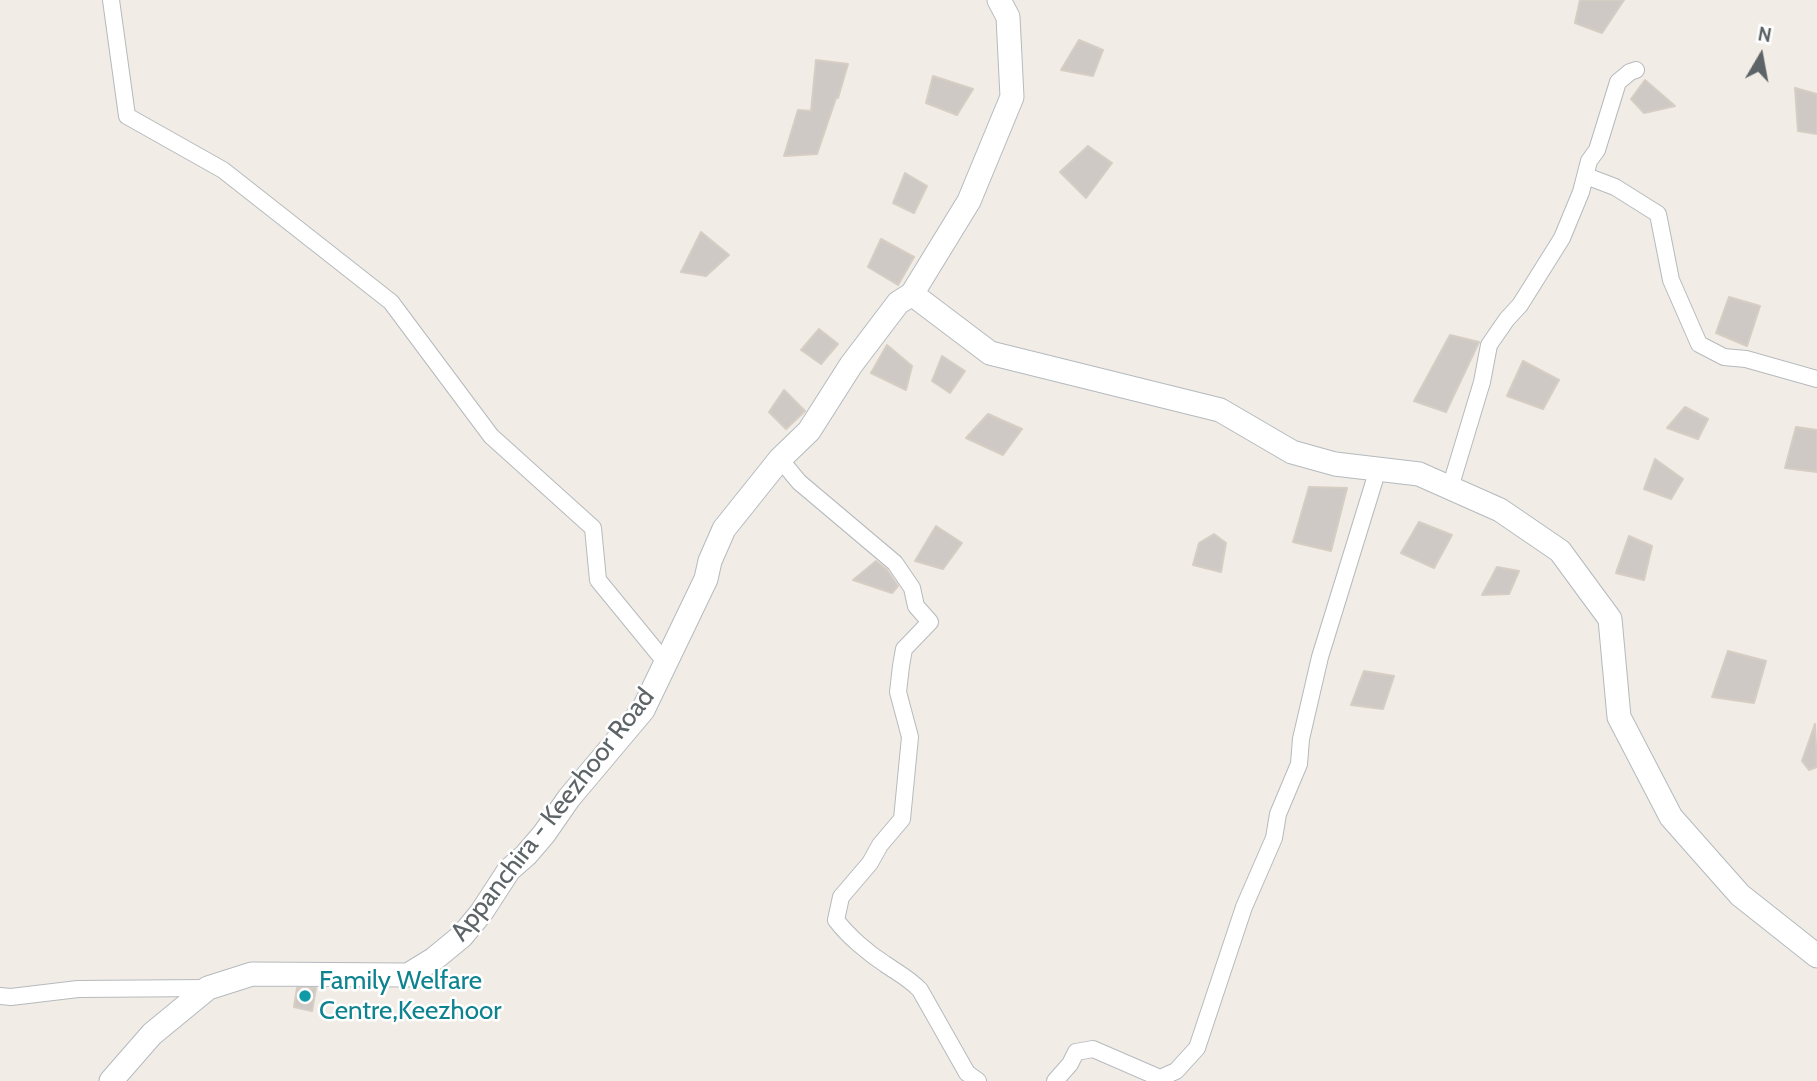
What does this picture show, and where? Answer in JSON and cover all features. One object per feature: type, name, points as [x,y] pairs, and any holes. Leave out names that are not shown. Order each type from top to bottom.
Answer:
[{"type":"main road","name":"Appanchira - Keezhoor Road","points":[[111,1081],[152,1034],[208,988],[252,974],[408,975],[434,959],[462,936],[481,913],[509,870],[544,834],[569,798],[643,710],[706,579],[710,561],[724,529],[780,459],[809,430],[851,365],[898,303],[912,295],[969,201],[1012,97],[1008,17],[999,0]]},
{"type":"main road","points":[[912,295],[990,353],[1220,410],[1292,453],[1335,464],[1419,474],[1500,510],[1560,551],[1610,620],[1619,718],[1671,817],[1740,895],[1817,956]]},
{"type":"street","points":[[111,0],[127,116],[223,170],[391,302],[491,436],[593,528],[598,580],[666,663]]},
{"type":"street","points":[[1450,488],[1482,382],[1489,345],[1520,305],[1562,238],[1586,176],[1589,161],[1597,150],[1618,82],[1636,70]]},
{"type":"street","points":[[1586,176],[1615,187],[1658,214],[1671,280],[1699,344],[1724,357],[1746,359],[1817,379]]},
{"type":"street","points":[[780,459],[799,482],[895,563],[912,588],[916,606],[930,622],[904,649],[901,666],[898,692],[910,737],[902,819],[841,897],[836,920],[847,934],[882,963],[911,980],[920,990],[967,1073],[978,1081]]},
{"type":"street","points":[[1055,1081],[1070,1064],[1076,1052],[1093,1049],[1160,1078],[1176,1071],[1197,1048],[1244,907],[1274,838],[1278,814],[1299,764],[1301,739],[1320,657],[1378,469]]},
{"type":"street","points":[[0,996],[78,989],[208,988]]},
{"type":"building","points":[[1580,0],[1624,0],[1602,33],[1575,23]]},
{"type":"building","points":[[1079,40],[1103,50],[1093,76],[1061,70]]},
{"type":"building","points":[[816,60],[848,64],[838,98],[817,154],[784,156],[798,110],[811,111]]},
{"type":"building","points":[[933,76],[973,89],[957,115],[926,103]]},
{"type":"building","points":[[1645,80],[1675,106],[1644,113],[1631,99]]},
{"type":"building","points":[[1795,88],[1817,94],[1817,134],[1798,131]]},
{"type":"building","points":[[1088,146],[1112,163],[1086,198],[1060,172]]},
{"type":"building","points":[[905,173],[927,186],[914,213],[893,203]]},
{"type":"building","points":[[701,232],[729,255],[706,276],[681,272]]},
{"type":"building","points":[[881,239],[914,257],[898,285],[868,267]]},
{"type":"building","points":[[1729,297],[1760,306],[1747,346],[1716,333]]},
{"type":"building","points":[[819,329],[838,344],[821,364],[801,350]]},
{"type":"building","points":[[1450,335],[1479,342],[1446,412],[1414,401]]},
{"type":"building","points":[[887,345],[912,366],[906,390],[871,373]]},
{"type":"building","points":[[942,356],[965,371],[950,393],[932,381]]},
{"type":"building","points":[[1523,361],[1559,380],[1543,409],[1507,396]]},
{"type":"building","points":[[784,390],[805,411],[786,429],[769,412]]},
{"type":"building","points":[[1685,407],[1708,419],[1698,439],[1667,428]]},
{"type":"building","points":[[988,414],[1022,429],[1003,455],[966,438]]},
{"type":"building","points":[[1796,427],[1817,430],[1817,472],[1785,468]]},
{"type":"building","points":[[1655,459],[1683,479],[1671,499],[1644,489]]},
{"type":"building","points":[[1309,487],[1347,488],[1331,551],[1293,542]]},
{"type":"building","points":[[1419,522],[1452,535],[1434,568],[1401,553]]},
{"type":"building","points":[[936,526],[962,543],[943,569],[915,561]]},
{"type":"building","points":[[1214,534],[1226,543],[1221,572],[1193,565],[1199,543]]},
{"type":"building","points":[[1629,536],[1652,546],[1644,580],[1616,573]]},
{"type":"building","points":[[876,561],[887,570],[898,586],[892,593],[853,580]]},
{"type":"building","points":[[1497,567],[1519,571],[1509,594],[1482,595]]},
{"type":"building","points":[[1728,651],[1766,661],[1754,703],[1712,697]]},
{"type":"building","points":[[1364,671],[1394,676],[1383,709],[1351,705]]},
{"type":"building","points":[[1815,724],[1817,767],[1809,770],[1802,761]]},
{"type":"building","name":"Family Welfare Centre,Keezhoor","points":[[297,988],[316,988],[312,1011],[294,1007]]},
{"type":"place","name":"Family Welfare Centre,Keezhoor","points":[[305,996]]}]
